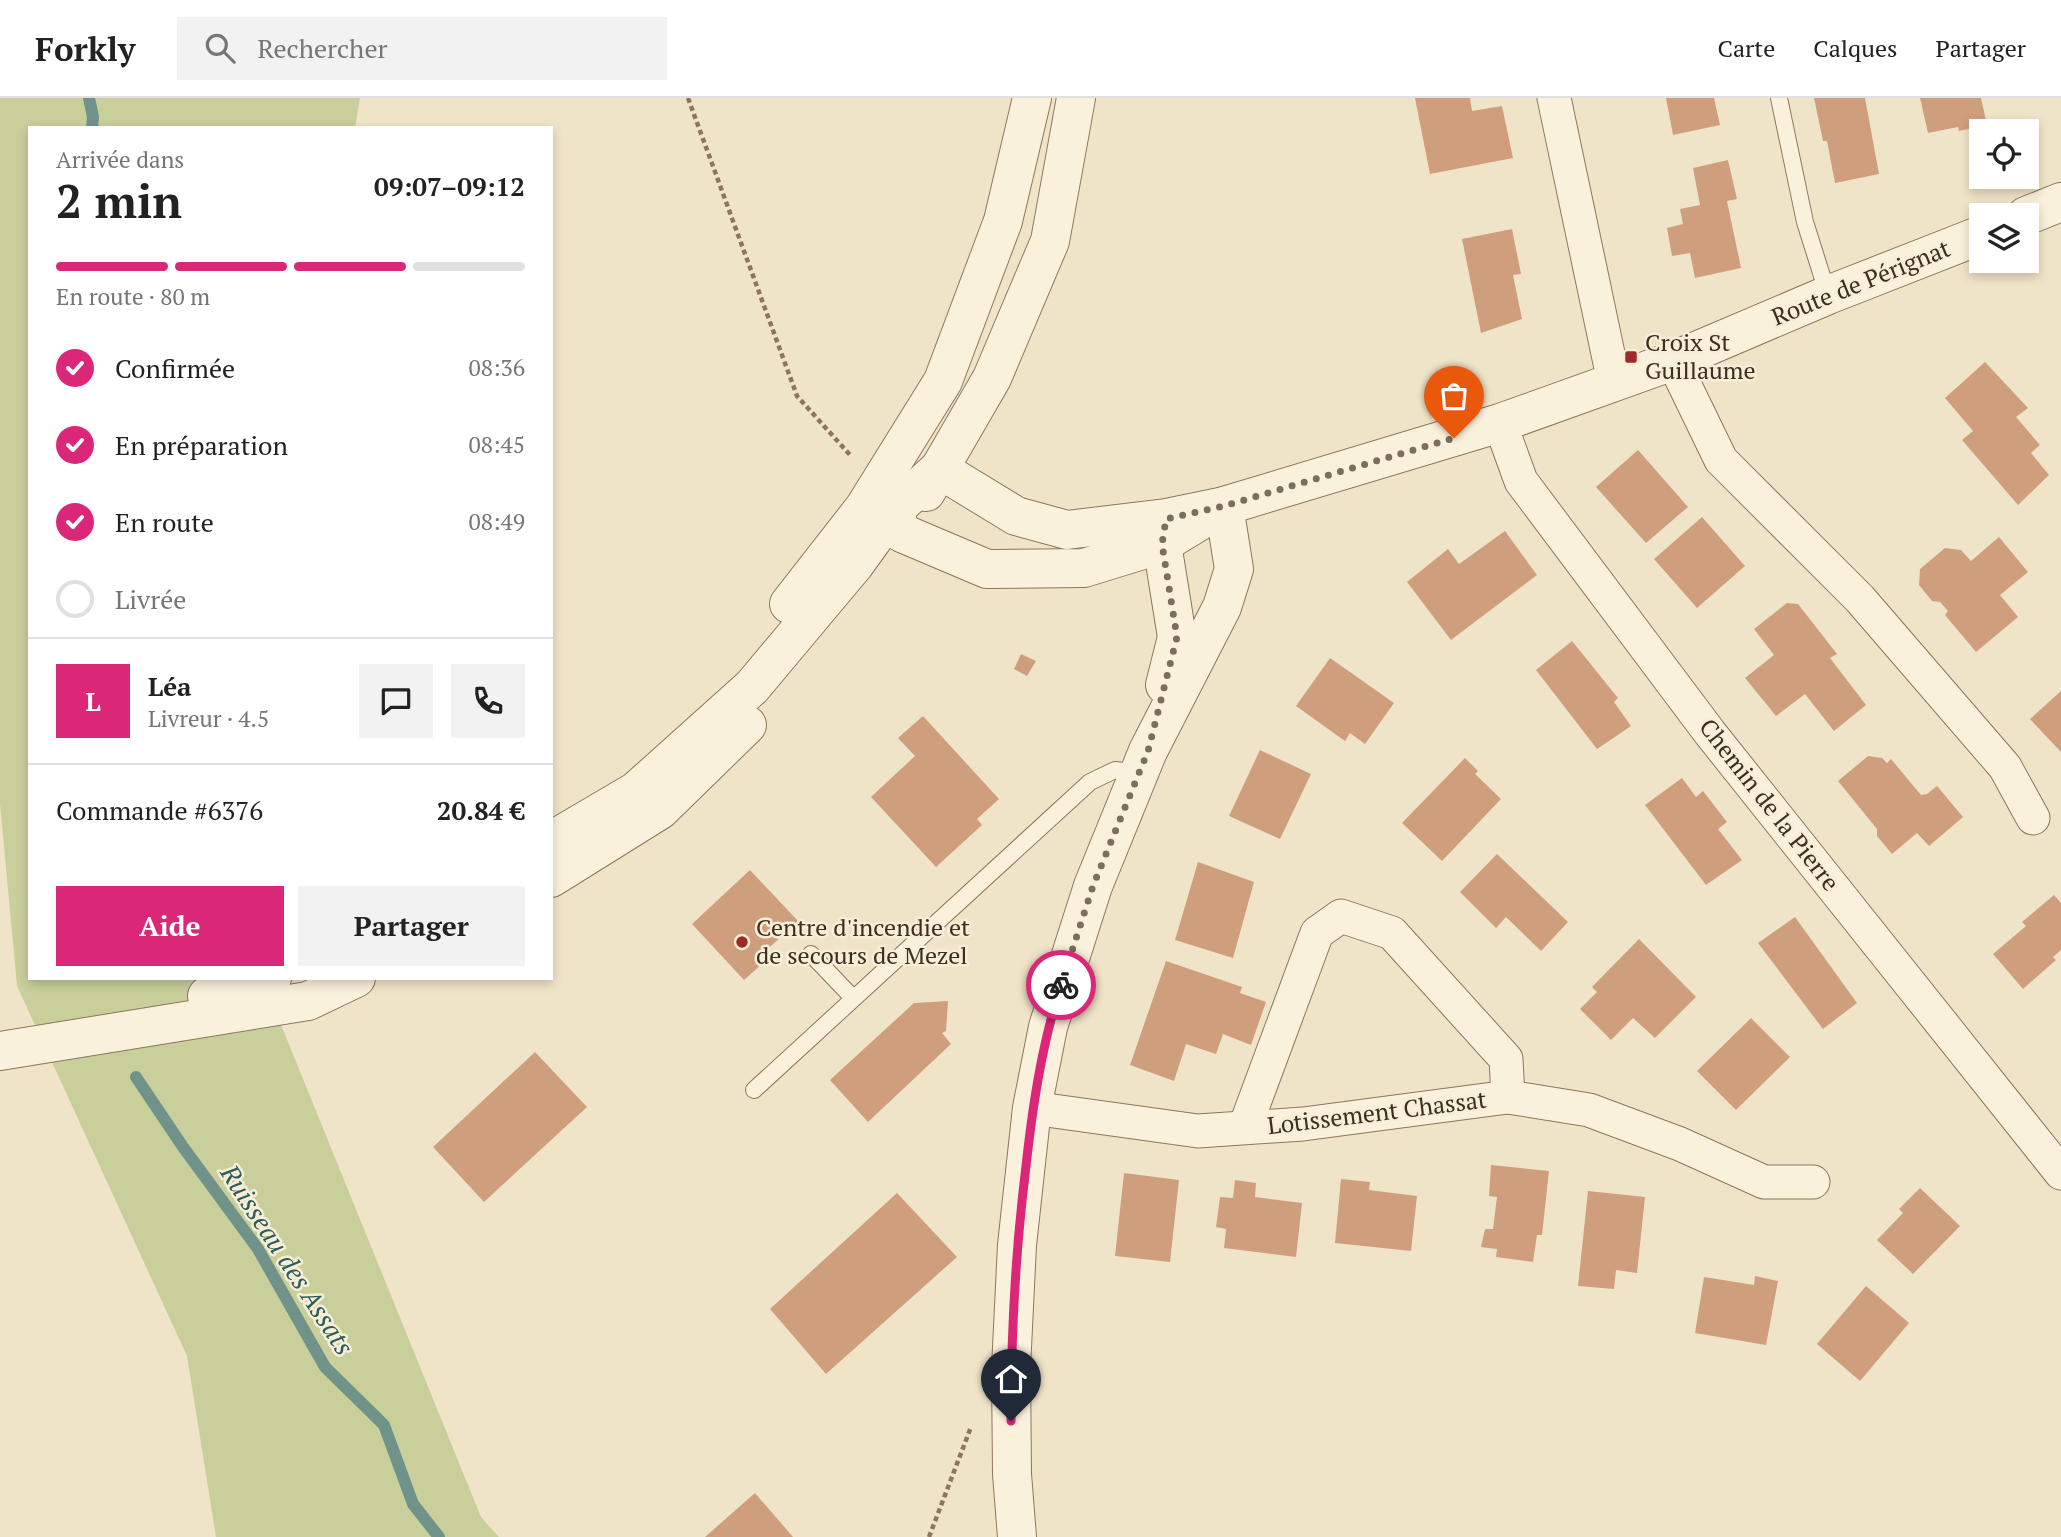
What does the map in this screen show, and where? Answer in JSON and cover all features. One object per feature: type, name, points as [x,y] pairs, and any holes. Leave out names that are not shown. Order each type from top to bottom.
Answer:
[{"type":"street","points":[[553,840],[636,791],[752,687],[855,564],[891,510],[1003,221],[1032,98]]},
{"type":"street","points":[[553,877],[660,810],[773,699],[891,510],[960,381],[1013,243],[1044,132],[1044,98]]},
{"type":"street","points":[[891,510],[939,469],[992,378],[1050,241],[1076,98]]},
{"type":"street","points":[[1554,98],[1614,382]]},
{"type":"street","points":[[2039,211],[2061,202]]},
{"type":"street","name":"Route de Pérignat","points":[[1164,531],[1224,506],[1500,423],[1673,361],[1969,239]]},
{"type":"street","points":[[1673,361],[1721,460],[1860,599],[2005,767],[2033,818]]},
{"type":"street","name":"Chemin de la Pierre","points":[[1500,423],[1521,481],[1710,733],[2061,1173]]},
{"type":"street","points":[[939,469],[1016,516],[1068,530],[1164,531]]},
{"type":"street","points":[[1017,1537],[1012,1474],[1011,1368],[1017,1245],[1032,1108],[1048,1027],[1093,886],[1144,762],[1222,607],[1234,569],[1224,506]]},
{"type":"street","points":[[553,828],[621,777],[739,667],[864,508],[891,510],[987,569],[1084,568],[1164,531]]},
{"type":"street","points":[[1144,762],[1177,637],[1164,531]]},
{"type":"street","name":"Lotissement Chassat","points":[[1245,1127],[1317,933],[1341,916],[1392,933],[1506,1059],[1508,1097]]},
{"type":"street","points":[[5,1050],[265,980]]},
{"type":"street","points":[[5,1050],[308,1001],[352,980]]},
{"type":"street","name":"Lotissement Chassat","points":[[1032,1108],[1198,1130],[1303,1124],[1508,1097],[1589,1110],[1680,1144],[1764,1181],[1813,1182]]},
{"type":"lane","points":[[1779,98],[1805,222],[1828,295]]},
{"type":"lane","points":[[754,1090],[1090,782],[1115,770],[1144,762]]},
{"type":"lane","points":[[811,954],[853,998]]},
{"type":"path","points":[[688,98],[797,396],[891,510]]},
{"type":"path","points":[[929,1537],[973,1421]]},
{"type":"green space","points":[[0,98],[360,98],[355,126],[28,126],[28,980],[263,980],[481,1517],[499,1537],[216,1537],[187,1356],[17,986],[0,804]]},
{"type":"building","points":[[1415,98],[1470,98],[1472,111],[1502,106],[1513,158],[1430,174]]},
{"type":"building","points":[[1666,98],[1714,98],[1720,125],[1673,135]]},
{"type":"building","points":[[1814,98],[1865,98],[1879,174],[1835,183],[1827,141],[1823,141]]},
{"type":"building","points":[[1920,98],[1981,98],[1986,119],[1969,119],[1969,129],[1959,131],[1958,127],[1928,133]]},
{"type":"building","points":[[1728,160],[1737,199],[1727,201],[1741,268],[1695,278],[1690,253],[1672,256],[1667,228],[1683,224],[1680,209],[1700,205],[1693,168]]},
{"type":"building","points":[[1512,229],[1521,274],[1513,275],[1522,319],[1481,333],[1462,239]]},
{"type":"building","points":[[1985,362],[2028,408],[2016,417],[2040,445],[2031,453],[2049,475],[2018,505],[1962,440],[1973,431],[1945,398]]},
{"type":"building","points":[[1638,450],[1688,507],[1646,543],[1596,487]]},
{"type":"building","points":[[1702,517],[1745,566],[1697,608],[1654,559]]},
{"type":"building","points":[[1505,531],[1537,575],[1451,640],[1407,582],[1448,549],[1459,564]]},
{"type":"building","points":[[1999,537],[2028,572],[2000,595],[2018,617],[1976,652],[1945,615],[1948,611],[1940,602],[1932,601],[1919,585],[1920,569],[1945,548],[1961,550],[1971,561]]},
{"type":"building","points":[[1787,603],[1798,604],[1837,654],[1830,658],[1866,705],[1834,731],[1805,694],[1776,716],[1745,678],[1774,655],[1754,629]]},
{"type":"building","points":[[1572,641],[1618,698],[1614,702],[1631,726],[1597,749],[1536,670]]},
{"type":"building","points":[[1021,654],[1036,661],[1027,676],[1014,669]]},
{"type":"building","points":[[1330,658],[1394,703],[1365,744],[1350,733],[1345,741],[1296,706]]},
{"type":"building","points":[[2061,691],[2061,752],[2030,719]]},
{"type":"building","points":[[923,716],[999,799],[977,819],[982,825],[936,867],[871,797],[915,756],[898,738]]},
{"type":"building","points":[[1260,750],[1311,774],[1280,839],[1229,816]]},
{"type":"building","points":[[1868,756],[1882,758],[1887,763],[1891,759],[1921,795],[1937,786],[1963,817],[1929,846],[1917,833],[1892,854],[1877,836],[1877,829],[1838,781]]},
{"type":"building","points":[[1465,758],[1478,771],[1475,774],[1501,799],[1442,861],[1402,823]]},
{"type":"building","points":[[1682,778],[1696,797],[1703,791],[1727,822],[1718,829],[1742,860],[1706,885],[1645,805]]},
{"type":"building","points":[[1497,854],[1568,922],[1541,951],[1506,917],[1496,928],[1460,892]]},
{"type":"building","points":[[1198,862],[1254,882],[1233,958],[1175,940]]},
{"type":"building","name":"Centre d'incendie et de secours de Mezel","points":[[750,870],[798,921],[757,959],[762,964],[744,980],[692,924]]},
{"type":"building","points":[[2054,895],[2061,903],[2061,950],[2053,957],[2056,960],[2023,989],[1993,954],[2026,926],[2022,922]]},
{"type":"building","points":[[1795,917],[1857,1003],[1823,1029],[1758,943]]},
{"type":"building","points":[[1639,939],[1696,997],[1655,1038],[1633,1018],[1611,1040],[1580,1009],[1597,992],[1592,987]]},
{"type":"building","points":[[1166,961],[1242,987],[1240,993],[1266,1002],[1251,1045],[1223,1034],[1216,1054],[1186,1044],[1174,1081],[1130,1065]]},
{"type":"building","points":[[948,1001],[946,1031],[942,1033],[951,1044],[868,1122],[830,1080],[914,1003]]},
{"type":"building","points":[[1751,1018],[1790,1057],[1736,1110],[1697,1071]]},
{"type":"building","points":[[535,1052],[587,1107],[484,1202],[433,1147]]},
{"type":"building","points":[[1491,1165],[1549,1171],[1542,1235],[1537,1235],[1533,1262],[1496,1257],[1497,1249],[1481,1247],[1485,1229],[1493,1229],[1497,1197],[1489,1196]]},
{"type":"building","points":[[1124,1173],[1179,1180],[1170,1262],[1115,1256]]},
{"type":"building","points":[[1341,1179],[1370,1182],[1369,1190],[1417,1196],[1411,1251],[1335,1243]]},
{"type":"building","points":[[1235,1180],[1256,1183],[1255,1197],[1302,1203],[1296,1257],[1224,1248],[1226,1229],[1216,1227],[1220,1197],[1233,1198]]},
{"type":"building","points":[[1920,1188],[1960,1226],[1913,1274],[1877,1240],[1903,1213],[1899,1209]]},
{"type":"building","points":[[1588,1191],[1645,1197],[1637,1273],[1616,1270],[1614,1289],[1578,1286]]},
{"type":"building","points":[[897,1193],[957,1257],[826,1374],[770,1309]]},
{"type":"building","points":[[1755,1276],[1778,1281],[1766,1345],[1695,1333],[1704,1277],[1754,1285]]},
{"type":"building","points":[[1866,1286],[1909,1323],[1860,1381],[1817,1344]]},
{"type":"building","points":[[755,1493],[793,1537],[705,1537]]},
{"type":"waterway","name":"Ruisseau des Assats","points":[[89,98],[92,126]]},
{"type":"waterway","name":"Ruisseau des Assats","points":[[136,1077],[183,1147],[258,1249],[325,1367],[384,1425],[413,1504],[439,1537]]},
{"type":"way so far","points":[[1061,985],[1093,886],[1148,751],[1177,637],[1162,544],[1166,519],[1224,506],[1454,438]]},
{"type":"place","name":"Croix St Guillaume","points":[[1631,357]]},
{"type":"place","name":"Centre d'incendie et de secours de Mezel","points":[[742,942]]},
{"type":"route","points":[[1011,1421],[1017,1245],[1032,1108],[1048,1027],[1061,985]]}]
